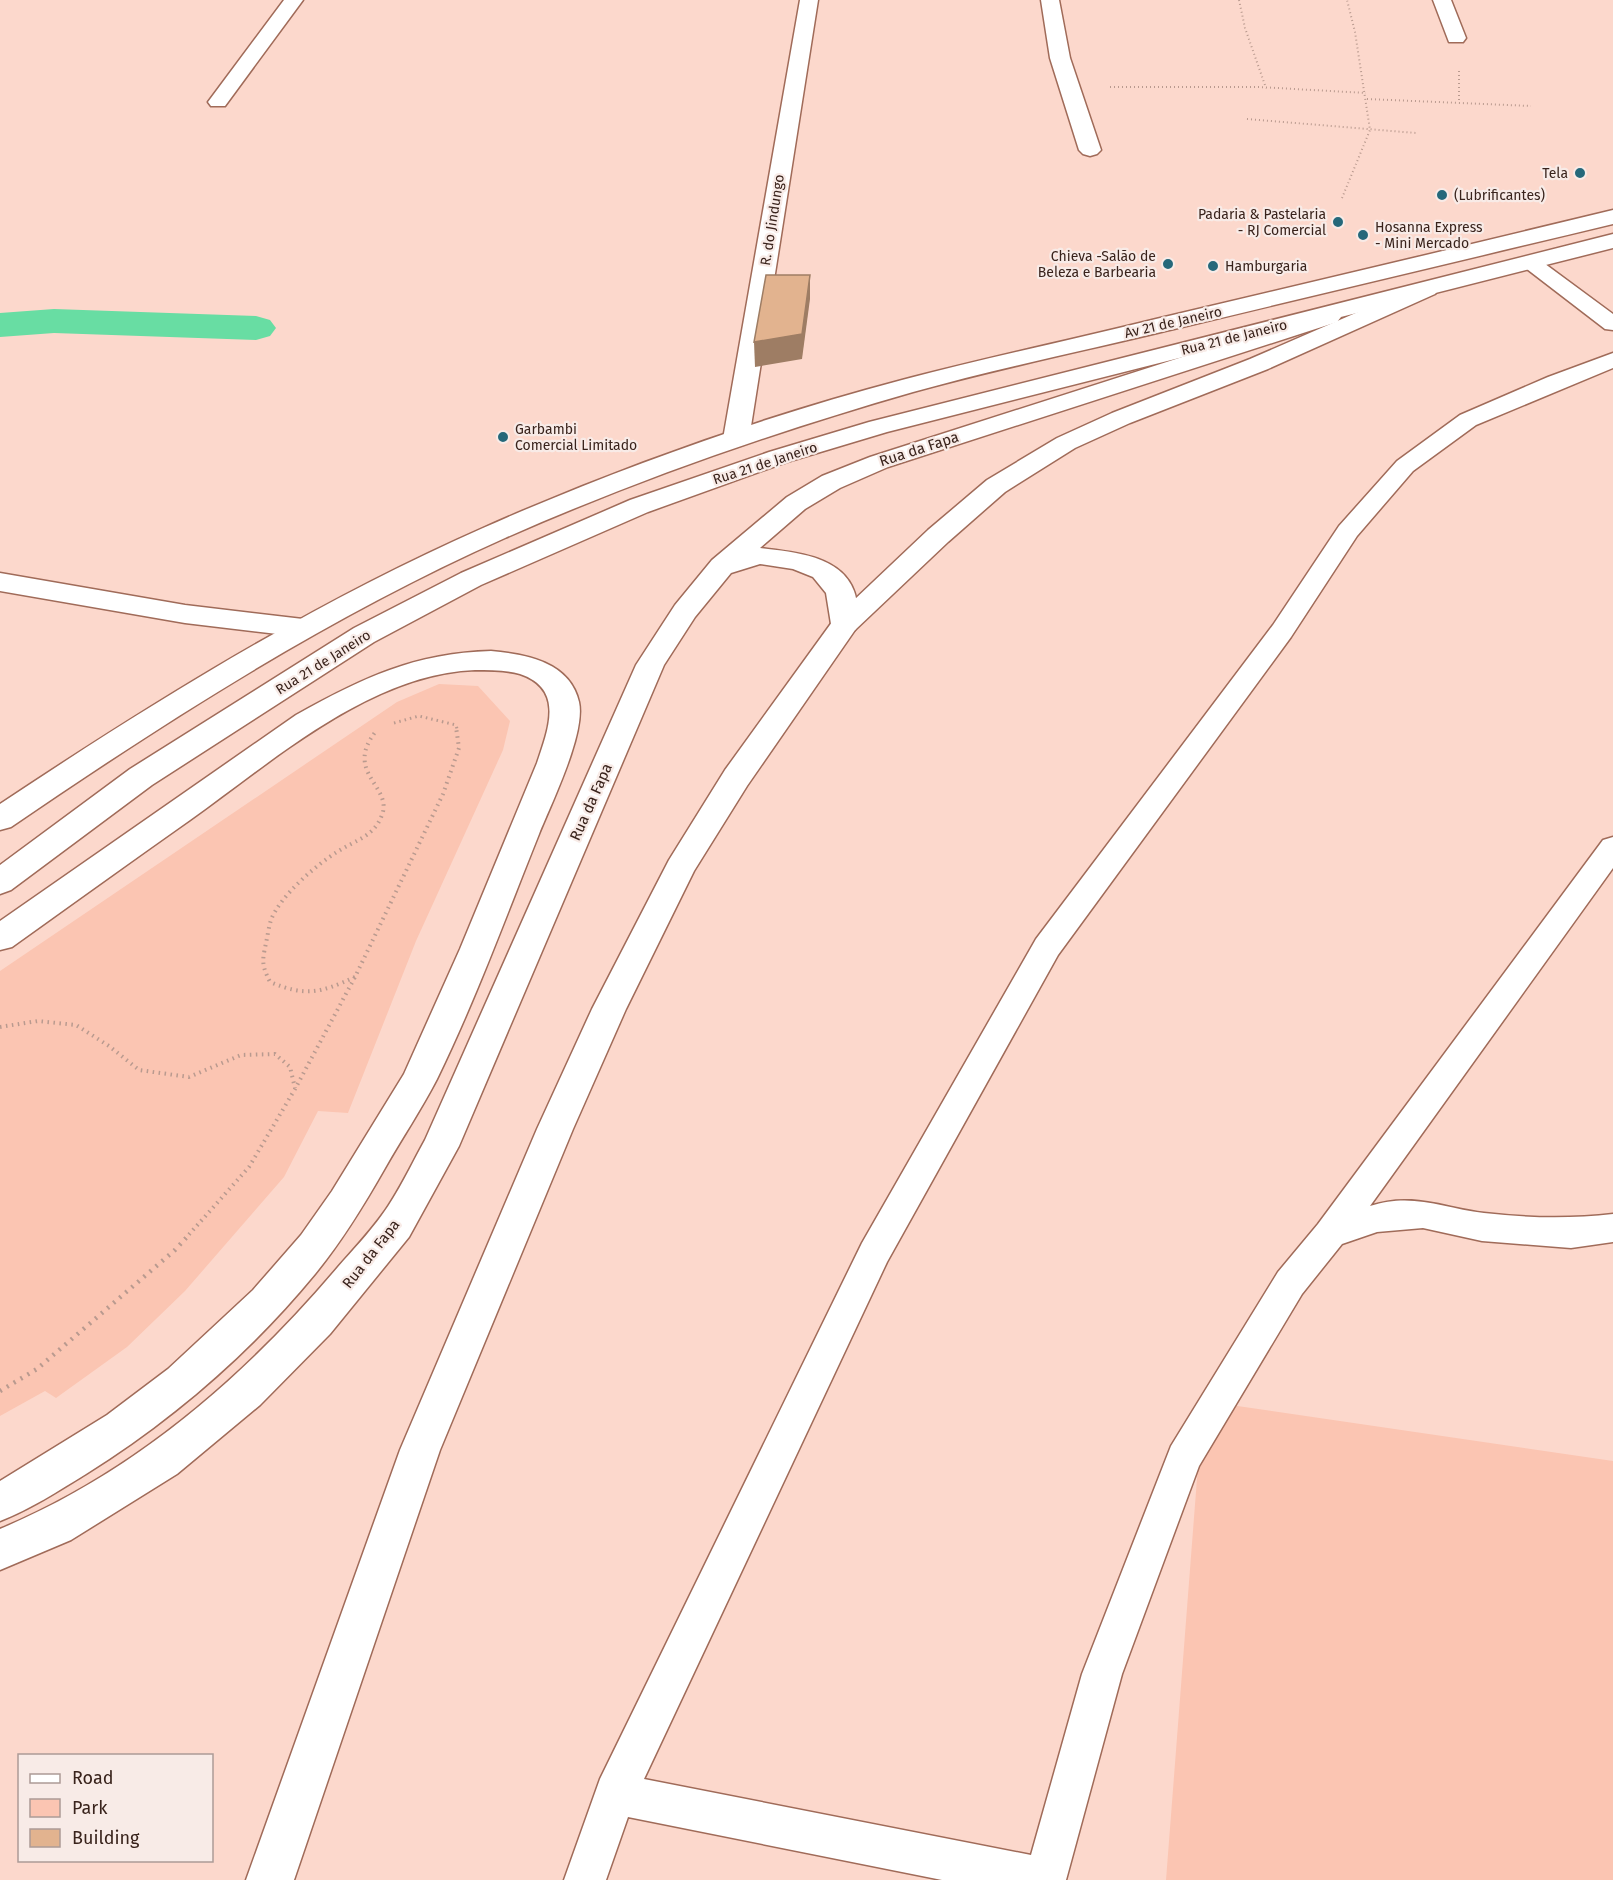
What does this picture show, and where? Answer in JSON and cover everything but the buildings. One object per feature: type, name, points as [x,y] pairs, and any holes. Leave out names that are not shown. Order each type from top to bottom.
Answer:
[{"type":"main road","points":[[218,102],[294,0]]},
{"type":"main road","name":"R. do Jindungo","points":[[736,439],[809,0]]},
{"type":"main road","points":[[1050,0],[1052,25],[1067,87],[1090,150]]},
{"type":"main road","points":[[1442,0],[1456,38]]},
{"type":"main road","name":"Av 21 de Janeiro","points":[[0,819],[213,679],[364,595],[454,552],[594,492],[736,439],[908,386],[1613,217]]},
{"type":"main road","name":"Rua 21 de Janeiro","points":[[0,882],[141,777],[364,635],[471,579],[639,506],[778,458],[878,428],[1613,241]]},
{"type":"main road","points":[[270,1880],[420,1450],[555,1129],[609,1009],[686,858],[736,778],[845,624],[938,536],[996,486],[1066,442],[1259,364],[1427,289]]},
{"type":"main road","name":"Rua da Fapa","points":[[0,1550],[56,1526],[164,1461],[246,1392],[316,1322],[396,1226],[441,1146],[650,665],[685,611],[721,567],[796,503],[831,482],[879,462],[1377,302]]},
{"type":"main road","points":[[721,567],[760,556],[798,561],[823,571],[840,591],[845,624]]},
{"type":"main road","points":[[0,582],[185,614],[303,628]]},
{"type":"main road","points":[[0,938],[307,722],[353,696],[401,674],[457,662],[486,659],[515,662],[535,668],[553,682],[564,699],[565,719],[537,800],[471,966],[418,1081],[342,1208],[293,1274],[231,1337],[172,1388],[89,1450],[0,1501]]},
{"type":"lane","points":[[1530,262],[1613,324]]},
{"type":"lane","points":[[585,1880],[615,1794],[873,1253],[1047,947],[1282,631],[1348,531],[1405,466],[1468,420],[1613,360]]},
{"type":"lane","points":[[615,1794],[1045,1880],[1102,1674],[1184,1458],[1290,1283],[1330,1234],[1613,847]]},
{"type":"lane","points":[[1330,1234],[1377,1218],[1423,1214],[1482,1227],[1571,1233],[1613,1228]]},
{"type":"path","points":[[1239,0],[1245,28],[1266,88]]},
{"type":"path","points":[[1341,198],[1370,130],[1356,32],[1347,0]]},
{"type":"path","points":[[1067,87],[1266,88],[1366,93]]},
{"type":"path","points":[[1367,99],[1531,106]]},
{"type":"path","points":[[1247,119],[1416,133]]},
{"type":"path","points":[[0,1391],[37,1369],[175,1250],[249,1167],[295,1089],[355,977],[443,794],[459,748],[456,725],[419,716],[395,723],[374,733],[364,753],[367,774],[382,797],[383,814],[370,835],[338,851],[300,879],[271,919],[262,966],[270,982],[295,992],[329,988],[355,977]]},
{"type":"path","points":[[0,1027],[38,1021],[76,1025],[109,1046],[138,1070],[189,1077],[241,1055],[275,1054],[290,1067],[295,1089]]},
{"type":"green space","points":[[439,684],[478,686],[510,721],[503,750],[416,941],[348,1113],[318,1111],[284,1177],[185,1291],[127,1347],[56,1398],[45,1391],[0,1416],[0,971],[397,702]]},
{"type":"green space","points":[[1203,1401],[1613,1461],[1613,1880],[1166,1880]]},
{"type":"waterway","points":[[0,325],[54,321],[256,328]]},
{"type":"place","name":"Tela","points":[[1580,173]]},
{"type":"place","name":"(Lubrificantes)","points":[[1442,195]]},
{"type":"place","name":"Padaria & Pastelaria - RJ Comercial","points":[[1338,222]]},
{"type":"place","name":"Hosanna Express - Mini Mercado","points":[[1363,235]]},
{"type":"place","name":"Chieva -Salão de Beleza e Barbearia","points":[[1168,264]]},
{"type":"place","name":"Hamburgaria","points":[[1213,266]]},
{"type":"place","name":"Garbambi Comercial Limitado","points":[[503,437]]}]
